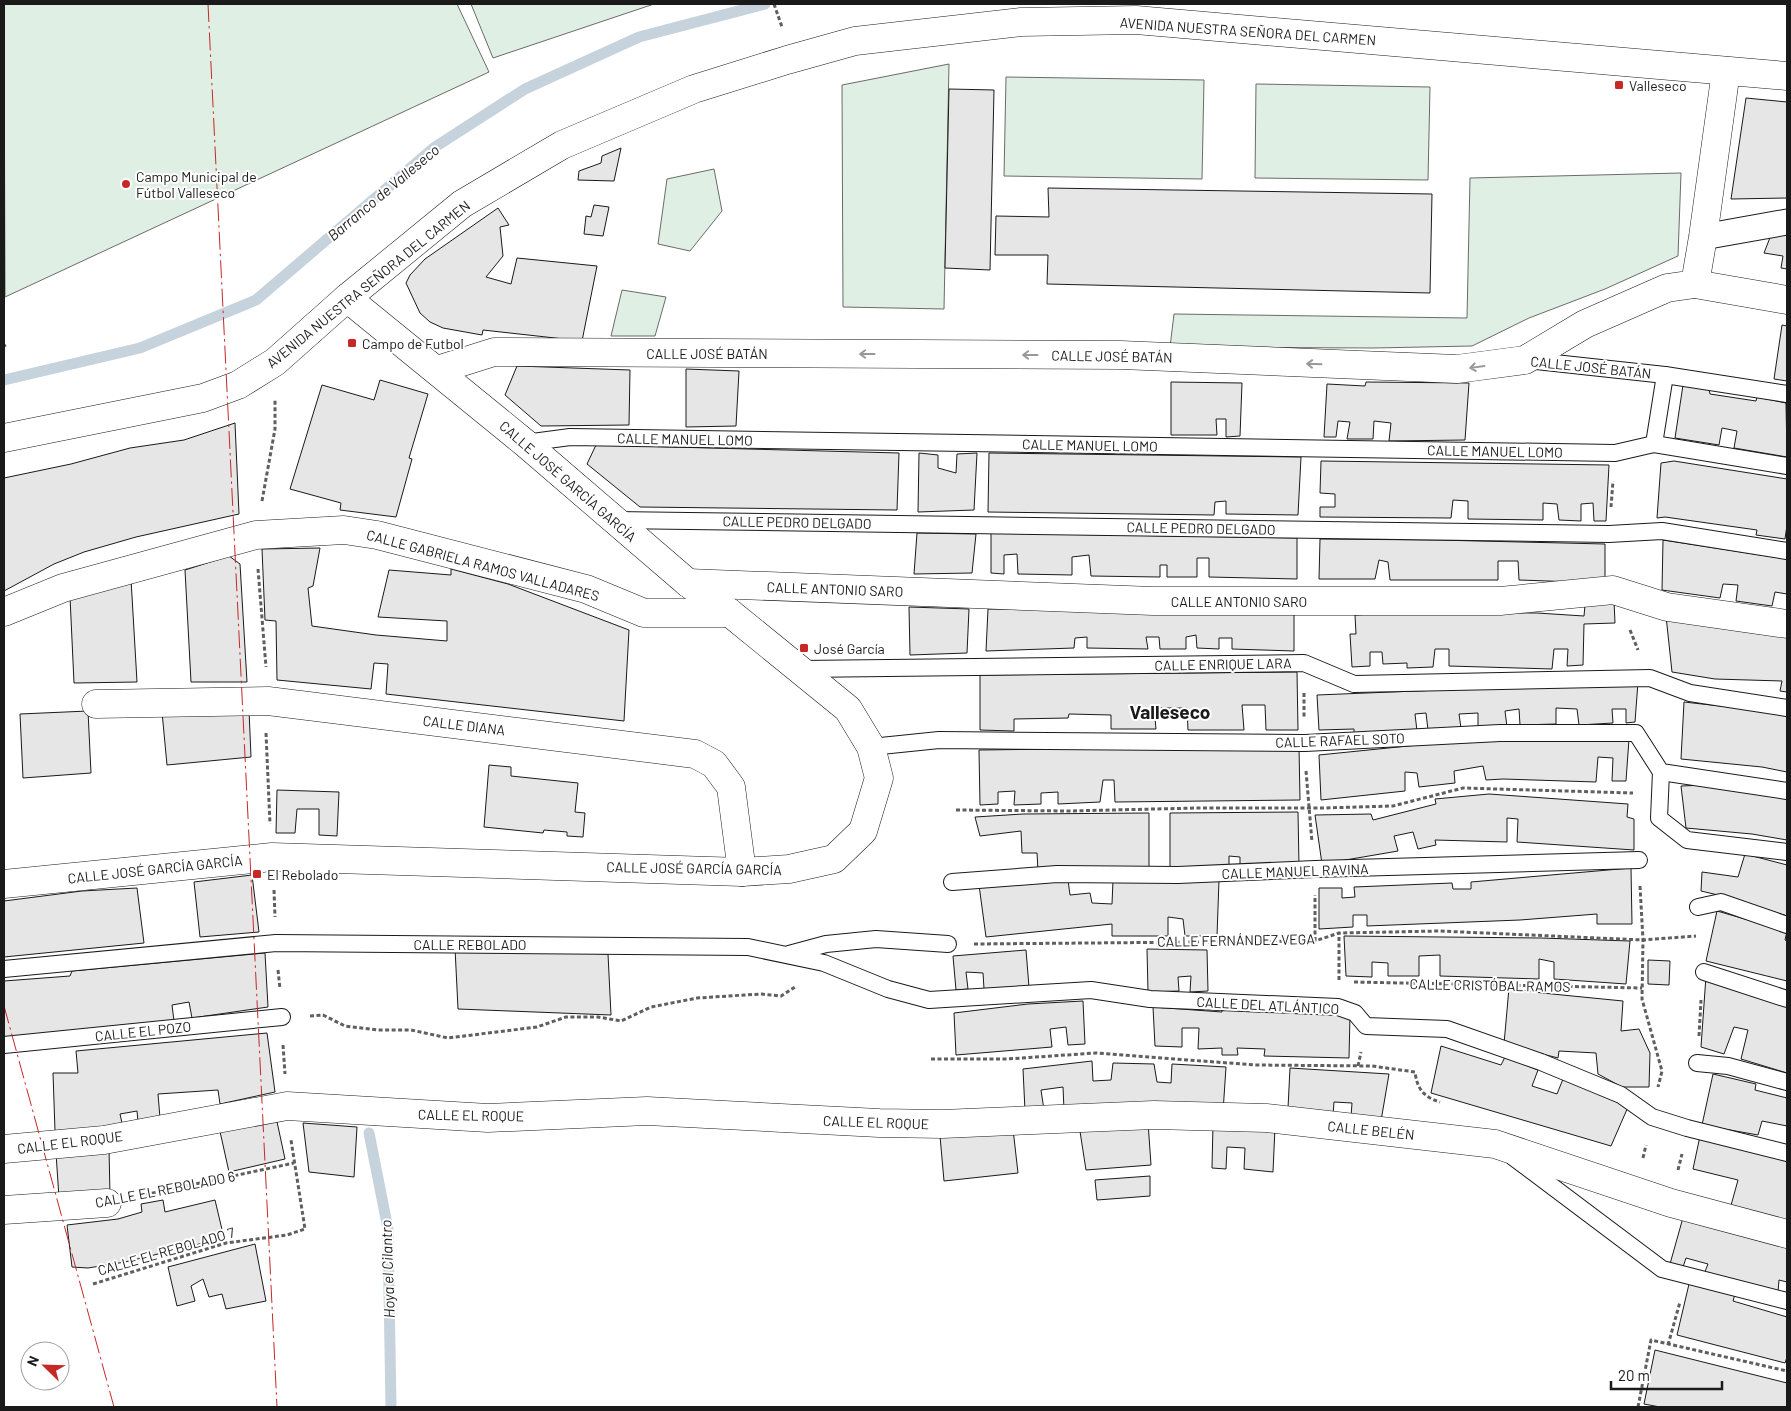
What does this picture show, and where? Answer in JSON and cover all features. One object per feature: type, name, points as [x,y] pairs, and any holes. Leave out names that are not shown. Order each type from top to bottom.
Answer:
[{"type":"street","name":"AVENIDA NUESTRA SEÑORA DEL CARMEN","points":[[4,438],[203,398],[238,385],[275,362],[347,298],[462,204],[562,145],[694,89],[786,60],[855,41],[1021,22],[1136,20],[1787,76]]},
{"type":"street","points":[[1695,284],[1726,70]]},
{"type":"street","points":[[1703,237],[1787,222]]},
{"type":"street","points":[[1525,360],[1585,324],[1667,288],[1695,284],[1787,300]]},
{"type":"street","name":"CALLE JOSÉ GARCÍA GARCÍA","points":[[4,884],[272,857],[742,872],[789,869],[834,859],[864,831],[879,778],[871,747],[848,709],[730,613],[688,583],[525,443],[347,298]]},
{"type":"street","name":"CALLE JOSÉ BATÁN","points":[[437,370],[494,352],[1121,355],[1457,369],[1525,360]]},
{"type":"street","name":"CALLE GABRIELA RAMOS VALLADARES","points":[[4,612],[63,588],[256,535],[344,530],[376,535],[586,589],[644,613],[730,613]]},
{"type":"street","name":"CALLE ANTONIO SARO","points":[[688,583],[1153,601],[1500,601],[1613,590],[1667,607],[1787,624]]},
{"type":"street","name":"CALLE DIANA","points":[[96,704],[268,701],[695,754],[714,764],[731,787],[742,872]]},
{"type":"street","name":"CALLE EL ROQUE","points":[[4,1149],[104,1140],[287,1106],[488,1118],[647,1111],[879,1123],[942,1124]]},
{"type":"street","name":"CALLE BELÉN","points":[[942,1124],[1154,1114],[1266,1118],[1495,1144],[1671,1203],[1787,1234]]},
{"type":"street","name":"CALLE EL REBOLADO 6","points":[[4,1210],[107,1203]]},
{"type":"lane","name":"CALLE JOSÉ BATÁN","points":[[1525,360],[1665,375],[1787,394]]},
{"type":"lane","points":[[1654,444],[1665,375]]},
{"type":"lane","name":"CALLE MANUEL LOMO","points":[[525,443],[570,437],[1615,453],[1654,444],[1787,466]]},
{"type":"lane","name":"CALLE PEDRO DELGADO","points":[[614,520],[1609,534],[1662,531],[1787,551]]},
{"type":"lane","name":"CALLE ENRIQUE LARA","points":[[800,669],[1304,663],[1354,684],[1650,678],[1690,693],[1787,708]]},
{"type":"lane","name":"CALLE RAFAEL SOTO","points":[[871,747],[939,740],[1305,743],[1500,733],[1636,733],[1661,772]]},
{"type":"lane","points":[[1787,790],[1661,772],[1659,818],[1687,840],[1787,852]]},
{"type":"lane","name":"CALLE MANUEL RAVINA","points":[[952,882],[1057,874],[1178,876],[1316,869],[1639,860]]},
{"type":"lane","points":[[1698,907],[1721,902],[1787,924]]},
{"type":"lane","points":[[784,955],[826,944],[876,939],[948,944]]},
{"type":"lane","name":"CALLE REBOLADO","points":[[4,969],[276,943],[748,947],[824,963],[888,989],[929,1000]]},
{"type":"lane","points":[[1704,972],[1787,999]]},
{"type":"lane","name":"CALLE DEL ATLÁNTICO","points":[[929,1000],[1091,990],[1150,999],[1338,1007],[1354,1013],[1366,1026],[1447,1029],[1541,1062],[1621,1095],[1652,1117],[1687,1128],[1787,1153]]},
{"type":"lane","name":"CALLE EL POZO","points":[[4,1045],[282,1018]]},
{"type":"lane","points":[[1697,1063],[1728,1066],[1787,1082]]},
{"type":"lane","points":[[1495,1144],[1662,1269],[1787,1301]]},
{"type":"path","points":[[774,4],[782,25]]},
{"type":"path","points":[[272,857],[266,730],[268,701],[256,535],[275,429],[275,362]]},
{"type":"path","points":[[1609,534],[1615,453]]},
{"type":"path","points":[[1613,590],[1650,678]]},
{"type":"path","points":[[956,810],[1069,811],[1393,806],[1463,788],[1636,793]]},
{"type":"path","points":[[1639,860],[1643,940],[1642,999],[1662,1071],[1642,1161]]},
{"type":"path","points":[[1315,941],[1316,869]]},
{"type":"path","name":"CALLE FERNÁNDEZ VEGA","points":[[948,944],[1315,941],[1340,933],[1439,931],[1643,940],[1702,936]]},
{"type":"path","name":"CALLE CRISTÓBAL RAMOS","points":[[1339,982],[1642,988]]},
{"type":"path","points":[[282,1018],[324,1015],[345,1026],[378,1030],[411,1030],[448,1038],[537,1028],[566,1017],[598,1017],[622,1021],[636,1012],[664,1004],[716,997],[761,994],[781,996],[792,988],[800,986]]},
{"type":"path","points":[[931,1059],[1007,1059],[1096,1054],[1255,1065],[1372,1066],[1414,1072],[1417,1085],[1430,1099],[1446,1104]]},
{"type":"path","points":[[1671,1203],[1687,1128]]},
{"type":"path","name":"CALLE EL REBOLADO 6","points":[[107,1203],[294,1163]]},
{"type":"path","name":"CALLE EL REBOLADO 7","points":[[93,1284],[226,1243],[287,1235],[305,1229]]},
{"type":"path","points":[[1668,1345],[1688,1276]]},
{"type":"path","points":[[1638,1407],[1651,1340],[1787,1371]]},
{"type":"green space","name":"Campo Municipal de Fútbol Valleseco","points":[[4,4],[457,4],[489,72],[5,297]]},
{"type":"green space","points":[[471,4],[654,4],[493,58]]},
{"type":"green space","points":[[949,64],[944,309],[843,307],[842,85]]},
{"type":"green space","points":[[1006,77],[1204,80],[1202,179],[1004,176]]},
{"type":"green space","points":[[1256,84],[1430,87],[1428,180],[1255,178]]},
{"type":"green space","points":[[714,169],[722,211],[690,251],[658,244],[667,179]]},
{"type":"green space","points":[[1681,173],[1678,256],[1605,289],[1529,318],[1472,346],[1374,348],[1170,347],[1174,314],[1467,318],[1470,178]]},
{"type":"green space","points":[[622,290],[666,297],[655,336],[611,336]]},
{"type":"building","points":[[949,89],[994,90],[990,270],[945,268]]},
{"type":"building","points":[[1746,98],[1787,102],[1787,198],[1731,199]]},
{"type":"building","points":[[621,148],[614,181],[578,180],[579,171],[601,163],[602,156]]},
{"type":"building","points":[[1048,188],[1432,194],[1430,293],[1047,284],[1048,255],[995,255],[996,216],[1049,217]]},
{"type":"building","points":[[594,205],[609,207],[603,236],[584,234],[586,216],[591,217]]},
{"type":"building","points":[[498,208],[509,225],[500,227],[503,256],[486,277],[511,284],[517,258],[597,266],[582,341],[483,330],[482,335],[443,328],[430,322],[420,313],[406,283],[410,275],[425,259]]},
{"type":"building","points":[[1787,232],[1787,269],[1781,268],[1783,256],[1764,253],[1771,235]]},
{"type":"building","points":[[1782,325],[1787,326],[1787,381],[1774,379]]},
{"type":"building","points":[[517,366],[630,370],[629,425],[541,426],[505,395]]},
{"type":"building","points":[[686,369],[739,371],[736,426],[686,427]]},
{"type":"building","points":[[380,380],[428,394],[409,458],[412,459],[396,517],[340,510],[341,503],[290,489],[322,385],[374,400]]},
{"type":"building","points":[[1171,382],[1242,383],[1240,436],[1226,437],[1226,419],[1216,419],[1217,435],[1171,435]]},
{"type":"building","points":[[1366,382],[1469,383],[1465,440],[1389,441],[1391,423],[1374,421],[1373,439],[1347,439],[1350,422],[1338,421],[1336,437],[1324,437],[1327,384],[1365,386]]},
{"type":"building","points":[[1683,385],[1709,389],[1710,394],[1756,401],[1757,397],[1786,403],[1787,457],[1734,448],[1737,431],[1722,428],[1719,445],[1675,438]]},
{"type":"building","points":[[235,423],[239,514],[136,537],[84,552],[54,564],[4,591],[4,478],[71,464],[130,448],[184,440]]},
{"type":"building","points":[[596,445],[899,453],[897,510],[640,507],[587,464]]},
{"type":"building","points":[[919,453],[938,455],[938,468],[956,473],[957,454],[977,453],[974,510],[918,512]]},
{"type":"building","points":[[989,453],[1301,457],[1298,515],[1226,514],[1226,501],[1215,502],[1214,515],[988,512]]},
{"type":"building","points":[[1321,461],[1609,465],[1606,521],[1594,521],[1593,503],[1581,504],[1581,521],[1559,520],[1557,504],[1543,503],[1543,520],[1468,519],[1468,501],[1453,500],[1451,518],[1320,517],[1320,507],[1335,507],[1335,494],[1320,493]]},
{"type":"building","points":[[1674,461],[1787,479],[1787,525],[1785,539],[1756,535],[1757,530],[1665,517],[1657,518],[1661,463]]},
{"type":"building","points":[[917,533],[976,534],[972,573],[914,574]]},
{"type":"building","points":[[991,533],[1297,538],[1297,579],[1209,577],[1209,558],[1197,558],[1197,577],[1167,577],[1167,565],[1160,565],[1160,577],[1091,576],[1089,555],[1072,557],[1072,575],[1018,574],[1017,554],[1004,555],[1004,574],[991,573]]},
{"type":"building","points":[[1320,539],[1605,544],[1605,583],[1519,580],[1518,561],[1498,561],[1498,580],[1390,580],[1388,562],[1379,560],[1375,579],[1319,579]]},
{"type":"building","points":[[1663,540],[1787,559],[1787,594],[1775,592],[1772,606],[1736,601],[1738,585],[1723,584],[1720,598],[1662,590]]},
{"type":"building","points":[[320,548],[313,586],[308,588],[312,626],[376,635],[447,641],[447,621],[378,617],[389,570],[451,575],[451,569],[508,584],[629,630],[624,721],[386,694],[388,664],[374,663],[371,689],[277,680],[276,621],[265,620],[262,549]]},
{"type":"building","points":[[229,556],[240,564],[247,682],[191,682],[185,570]]},
{"type":"building","points":[[131,579],[137,682],[74,683],[70,597]]},
{"type":"building","points":[[1614,601],[1615,623],[1584,624],[1583,665],[1567,666],[1568,649],[1554,649],[1552,669],[1449,666],[1449,649],[1435,649],[1433,667],[1407,668],[1407,663],[1383,664],[1382,652],[1370,652],[1370,666],[1352,667],[1350,634],[1356,634],[1355,615],[1406,612],[1537,613],[1584,616],[1585,605]]},
{"type":"building","points":[[909,607],[969,609],[967,653],[910,655]]},
{"type":"building","points":[[988,609],[1294,610],[1294,651],[1232,649],[1232,638],[1219,638],[1219,649],[1197,648],[1196,635],[1186,637],[1186,649],[1160,649],[1159,637],[1146,637],[1148,649],[1087,648],[1087,637],[1075,638],[1074,648],[986,651]]},
{"type":"building","points":[[1666,616],[1787,632],[1787,692],[1780,691],[1782,681],[1715,679],[1672,672]]},
{"type":"building","points":[[1297,672],[1298,730],[1266,730],[1265,705],[1242,705],[1244,730],[1188,730],[1187,708],[1154,708],[1156,729],[1111,729],[1111,715],[1069,714],[1068,718],[1014,719],[1014,731],[980,730],[980,675]]},
{"type":"building","points":[[1638,682],[1635,722],[1626,723],[1626,709],[1612,709],[1613,723],[1579,725],[1577,709],[1556,708],[1556,724],[1520,725],[1519,709],[1505,711],[1507,727],[1478,728],[1478,713],[1459,714],[1461,728],[1428,730],[1426,713],[1415,714],[1417,731],[1354,735],[1354,729],[1319,730],[1317,695]]},
{"type":"building","points":[[1684,702],[1787,716],[1787,772],[1762,767],[1681,759]]},
{"type":"building","points":[[249,710],[251,757],[167,765],[162,712]]},
{"type":"building","points":[[88,711],[91,773],[23,778],[20,714]]},
{"type":"building","points":[[1497,737],[1629,739],[1626,781],[1612,781],[1613,758],[1598,757],[1596,782],[1486,780],[1483,766],[1454,771],[1455,783],[1419,787],[1417,773],[1405,772],[1405,791],[1321,800],[1319,755]]},
{"type":"building","points":[[1299,746],[1300,800],[1115,802],[1114,780],[1103,780],[1100,802],[1058,804],[1058,792],[1041,793],[1041,804],[1014,805],[1015,791],[998,792],[998,804],[980,805],[979,750]]},
{"type":"building","points":[[489,765],[511,767],[511,776],[578,783],[575,812],[585,813],[583,837],[567,836],[567,832],[544,830],[543,833],[484,827]]},
{"type":"building","points":[[1706,785],[1787,796],[1787,840],[1752,834],[1686,828],[1681,786]]},
{"type":"building","points":[[277,790],[339,792],[337,836],[319,835],[319,809],[297,809],[295,833],[276,833]]},
{"type":"building","points":[[1489,794],[1628,804],[1627,817],[1634,819],[1634,850],[1517,842],[1518,819],[1507,818],[1507,842],[1435,840],[1436,845],[1418,849],[1413,832],[1394,836],[1398,851],[1322,864],[1315,815],[1371,814],[1373,820],[1436,804],[1435,799]]},
{"type":"building","points":[[1298,812],[1299,866],[1240,868],[1240,857],[1229,856],[1229,868],[1170,867],[1170,813]]},
{"type":"building","points":[[1149,813],[1149,867],[1038,871],[1037,853],[1022,853],[1021,831],[980,836],[975,817],[1023,814]]},
{"type":"building","points":[[1745,854],[1787,865],[1787,916],[1735,899],[1701,891],[1702,872],[1738,877]]},
{"type":"building","points":[[1631,868],[1632,924],[1597,924],[1597,914],[1520,920],[1367,926],[1367,915],[1353,915],[1353,927],[1319,929],[1319,888],[1342,888],[1342,898],[1355,897],[1354,887],[1452,883],[1453,889],[1471,889],[1471,882]]},
{"type":"building","points":[[252,875],[259,932],[200,937],[194,882]]},
{"type":"building","points":[[1068,880],[1070,895],[1090,893],[1092,903],[1112,904],[1113,880],[1219,880],[1217,936],[1185,936],[1183,919],[1168,917],[1168,936],[1112,936],[1112,924],[986,937],[979,885]]},
{"type":"building","points":[[137,888],[144,943],[4,957],[4,901],[82,891]]},
{"type":"building","points":[[1717,911],[1787,931],[1785,940],[1787,941],[1787,981],[1706,961]]},
{"type":"building","points":[[1344,936],[1630,941],[1626,984],[1554,979],[1554,962],[1539,959],[1539,979],[1440,976],[1440,955],[1419,956],[1419,976],[1388,976],[1388,963],[1372,962],[1372,977],[1346,976]]},
{"type":"building","points":[[455,948],[608,954],[611,1015],[458,1009]]},
{"type":"building","points":[[1147,949],[1207,950],[1208,991],[1190,992],[1191,976],[1178,977],[1179,991],[1148,992]]},
{"type":"building","points":[[1026,950],[1029,987],[984,989],[983,973],[966,972],[968,989],[956,990],[953,956]]},
{"type":"building","points":[[265,953],[268,1007],[192,1018],[189,1002],[172,1005],[174,1021],[4,1037],[4,981],[70,976],[72,971]]},
{"type":"building","points":[[1648,960],[1670,961],[1669,985],[1648,984]]},
{"type":"building","points":[[1706,976],[1787,1004],[1787,1073],[1741,1059],[1748,1030],[1734,1027],[1724,1054],[1701,1047]]},
{"type":"building","points":[[1509,988],[1623,1001],[1621,1031],[1639,1029],[1650,1053],[1649,1087],[1622,1087],[1598,1074],[1596,1053],[1559,1051],[1558,1058],[1504,1044]]},
{"type":"building","points":[[1083,1001],[1085,1044],[1068,1045],[1066,1027],[1050,1029],[1052,1047],[956,1055],[954,1013],[1028,1004]]},
{"type":"building","points":[[1153,1007],[1222,1012],[1222,1008],[1350,1015],[1349,1058],[1264,1056],[1265,1049],[1237,1048],[1238,1055],[1222,1055],[1222,1048],[1198,1049],[1199,1028],[1182,1028],[1182,1047],[1155,1046]]},
{"type":"building","points":[[267,1033],[275,1092],[220,1104],[218,1090],[158,1094],[160,1118],[138,1122],[137,1111],[120,1114],[122,1123],[105,1127],[55,1131],[53,1073],[78,1073],[76,1051]]},
{"type":"building","points":[[1441,1046],[1501,1065],[1505,1057],[1538,1070],[1532,1086],[1557,1094],[1563,1079],[1628,1107],[1611,1146],[1431,1093]]},
{"type":"building","points":[[1092,1061],[1093,1081],[1111,1080],[1113,1063],[1154,1064],[1157,1082],[1171,1083],[1172,1064],[1226,1067],[1223,1112],[1064,1110],[1063,1087],[1041,1090],[1044,1110],[1025,1111],[1023,1069]]},
{"type":"building","points":[[1290,1068],[1389,1074],[1381,1121],[1351,1117],[1352,1103],[1334,1102],[1333,1115],[1288,1108]]},
{"type":"building","points":[[1713,1074],[1756,1084],[1755,1090],[1787,1098],[1787,1126],[1762,1121],[1758,1135],[1702,1125]]},
{"type":"building","points":[[276,1117],[285,1159],[229,1172],[219,1127]]},
{"type":"building","points":[[1148,1122],[1151,1165],[1086,1170],[1079,1125]]},
{"type":"building","points":[[303,1123],[357,1127],[354,1177],[309,1172]]},
{"type":"building","points":[[1213,1124],[1275,1127],[1273,1172],[1244,1169],[1245,1148],[1227,1147],[1226,1169],[1212,1168]]},
{"type":"building","points":[[1013,1129],[1018,1173],[944,1181],[940,1136]]},
{"type":"building","points":[[1700,1136],[1787,1158],[1787,1223],[1730,1209],[1738,1180],[1693,1169]]},
{"type":"building","points":[[109,1149],[110,1195],[59,1198],[56,1153]]},
{"type":"building","points":[[1150,1176],[1150,1196],[1097,1200],[1095,1180]]},
{"type":"building","points":[[163,1200],[165,1212],[215,1200],[224,1238],[125,1262],[88,1268],[72,1267],[67,1225],[118,1219],[142,1212],[141,1204]]},
{"type":"building","points":[[1684,1214],[1787,1240],[1787,1282],[1779,1280],[1778,1292],[1704,1274],[1708,1264],[1686,1258],[1683,1267],[1670,1264]]},
{"type":"building","points":[[255,1244],[266,1301],[226,1309],[222,1294],[209,1297],[203,1279],[191,1286],[195,1301],[177,1306],[168,1267]]},
{"type":"building","points":[[1689,1284],[1735,1294],[1733,1301],[1787,1317],[1787,1357],[1785,1363],[1677,1335]]},
{"type":"building","points":[[1655,1350],[1787,1383],[1787,1407],[1660,1407],[1644,1404]]},
{"type":"waterway","name":"Barranco de Valleseco","points":[[4,380],[140,348],[256,300],[435,147],[525,89],[639,37],[765,4]]},
{"type":"waterway","name":"Hoya el Cilantro","points":[[369,1133],[388,1229],[391,1407]]},
{"type":"power","points":[[208,4],[277,1407]]},
{"type":"power","points":[[4,1006],[114,1407]]},
{"type":"place","name":"Valleseco","points":[[1619,85]]},
{"type":"place","name":"Campo Municipal de Fútbol Valleseco","points":[[126,184]]},
{"type":"place","name":"Campo de Futbol","points":[[352,343]]},
{"type":"place","name":"José García","points":[[804,648]]},
{"type":"place","name":"El Rebolado","points":[[257,874]]},
{"type":"district","name":"Valleseco","points":[[1170,711]]}]
